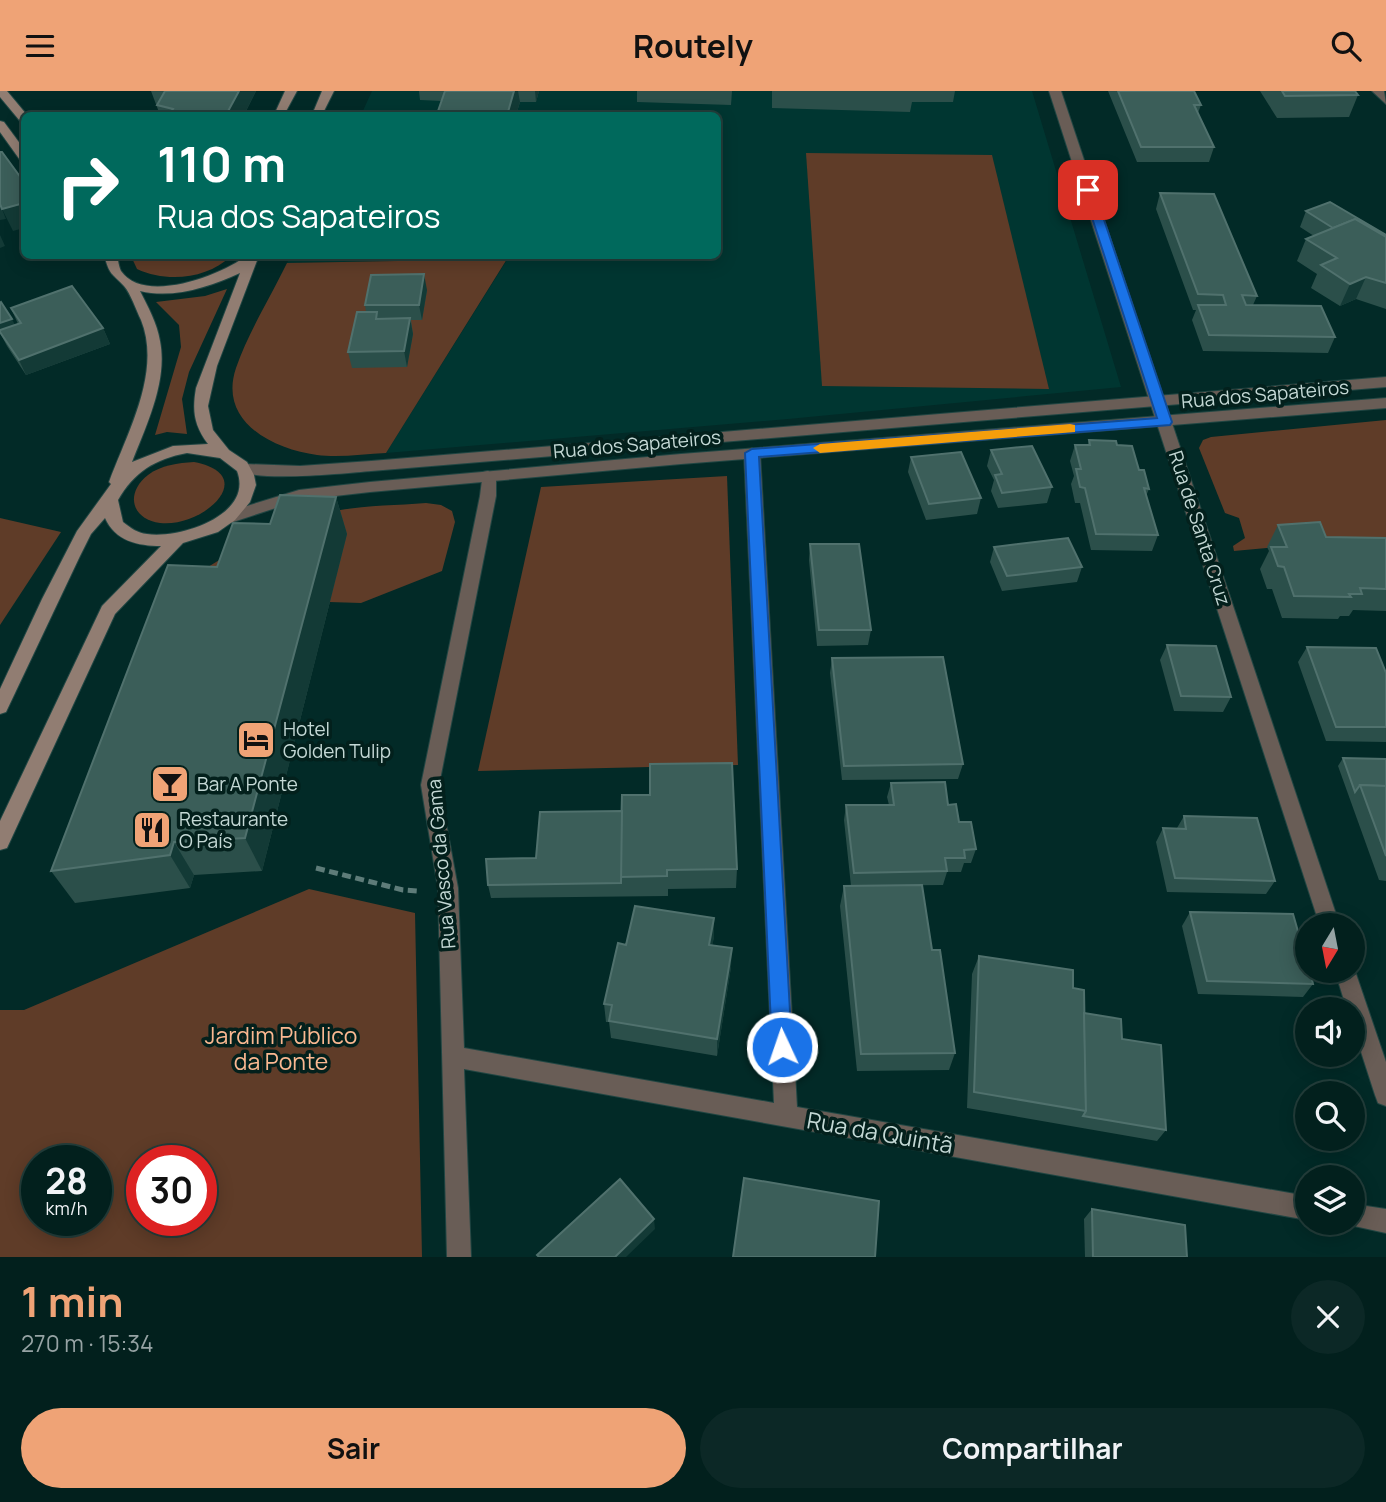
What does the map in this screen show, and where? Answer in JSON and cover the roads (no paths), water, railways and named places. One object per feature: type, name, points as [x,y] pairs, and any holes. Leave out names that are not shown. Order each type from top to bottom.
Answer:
[{"type":"main road","points":[[1,91],[21,115]]},
{"type":"main road","points":[[280,112],[291,91]]},
{"type":"main road","points":[[318,112],[328,91]]},
{"type":"main road","points":[[0,124],[21,153]]},
{"type":"main road","points":[[109,259],[119,277],[130,283],[146,288],[183,289],[221,279],[252,259]]},
{"type":"main road","points":[[130,283],[137,305],[151,328],[154,374],[113,493],[112,515],[118,527],[153,540],[177,540],[215,527],[230,517],[248,492],[245,468],[223,453],[202,424],[199,407],[208,372],[252,259]]},
{"type":"main road","points":[[0,707],[84,532],[113,493],[141,463],[162,454],[183,449],[223,453]]},
{"type":"main road","points":[[0,842],[108,610],[177,540]]},
{"type":"street","name":"Rua de Santa Cruz","points":[[1055,91],[1327,913]]},
{"type":"street","points":[[1378,91],[1386,101]]},
{"type":"street","name":"Rua dos Sapateiros","points":[[245,468],[300,471],[371,466],[1386,382]]},
{"type":"street","name":"Rua dos Sapateiros","points":[[230,517],[299,495],[488,476],[1386,403]]},
{"type":"street","points":[[752,453],[786,1117]]},
{"type":"street","name":"Rua Vasco da Gama","points":[[459,1257],[448,888],[430,785],[488,496],[488,476]]},
{"type":"street","points":[[1349,983],[1386,1095]]},
{"type":"street","name":"Rua da Quintã","points":[[453,1058],[1295,1206]]},
{"type":"street","points":[[1365,1218],[1386,1221]]},
{"type":"place","name":"Hotel Golden Tulip","points":[[256,740]]},
{"type":"place","name":"Bar A Ponte","points":[[170,784]]},
{"type":"place","name":"Restaurante O País","points":[[152,830]]},
{"type":"park label","name":"Jardim Público da Ponte","points":[[281,1049]]}]
